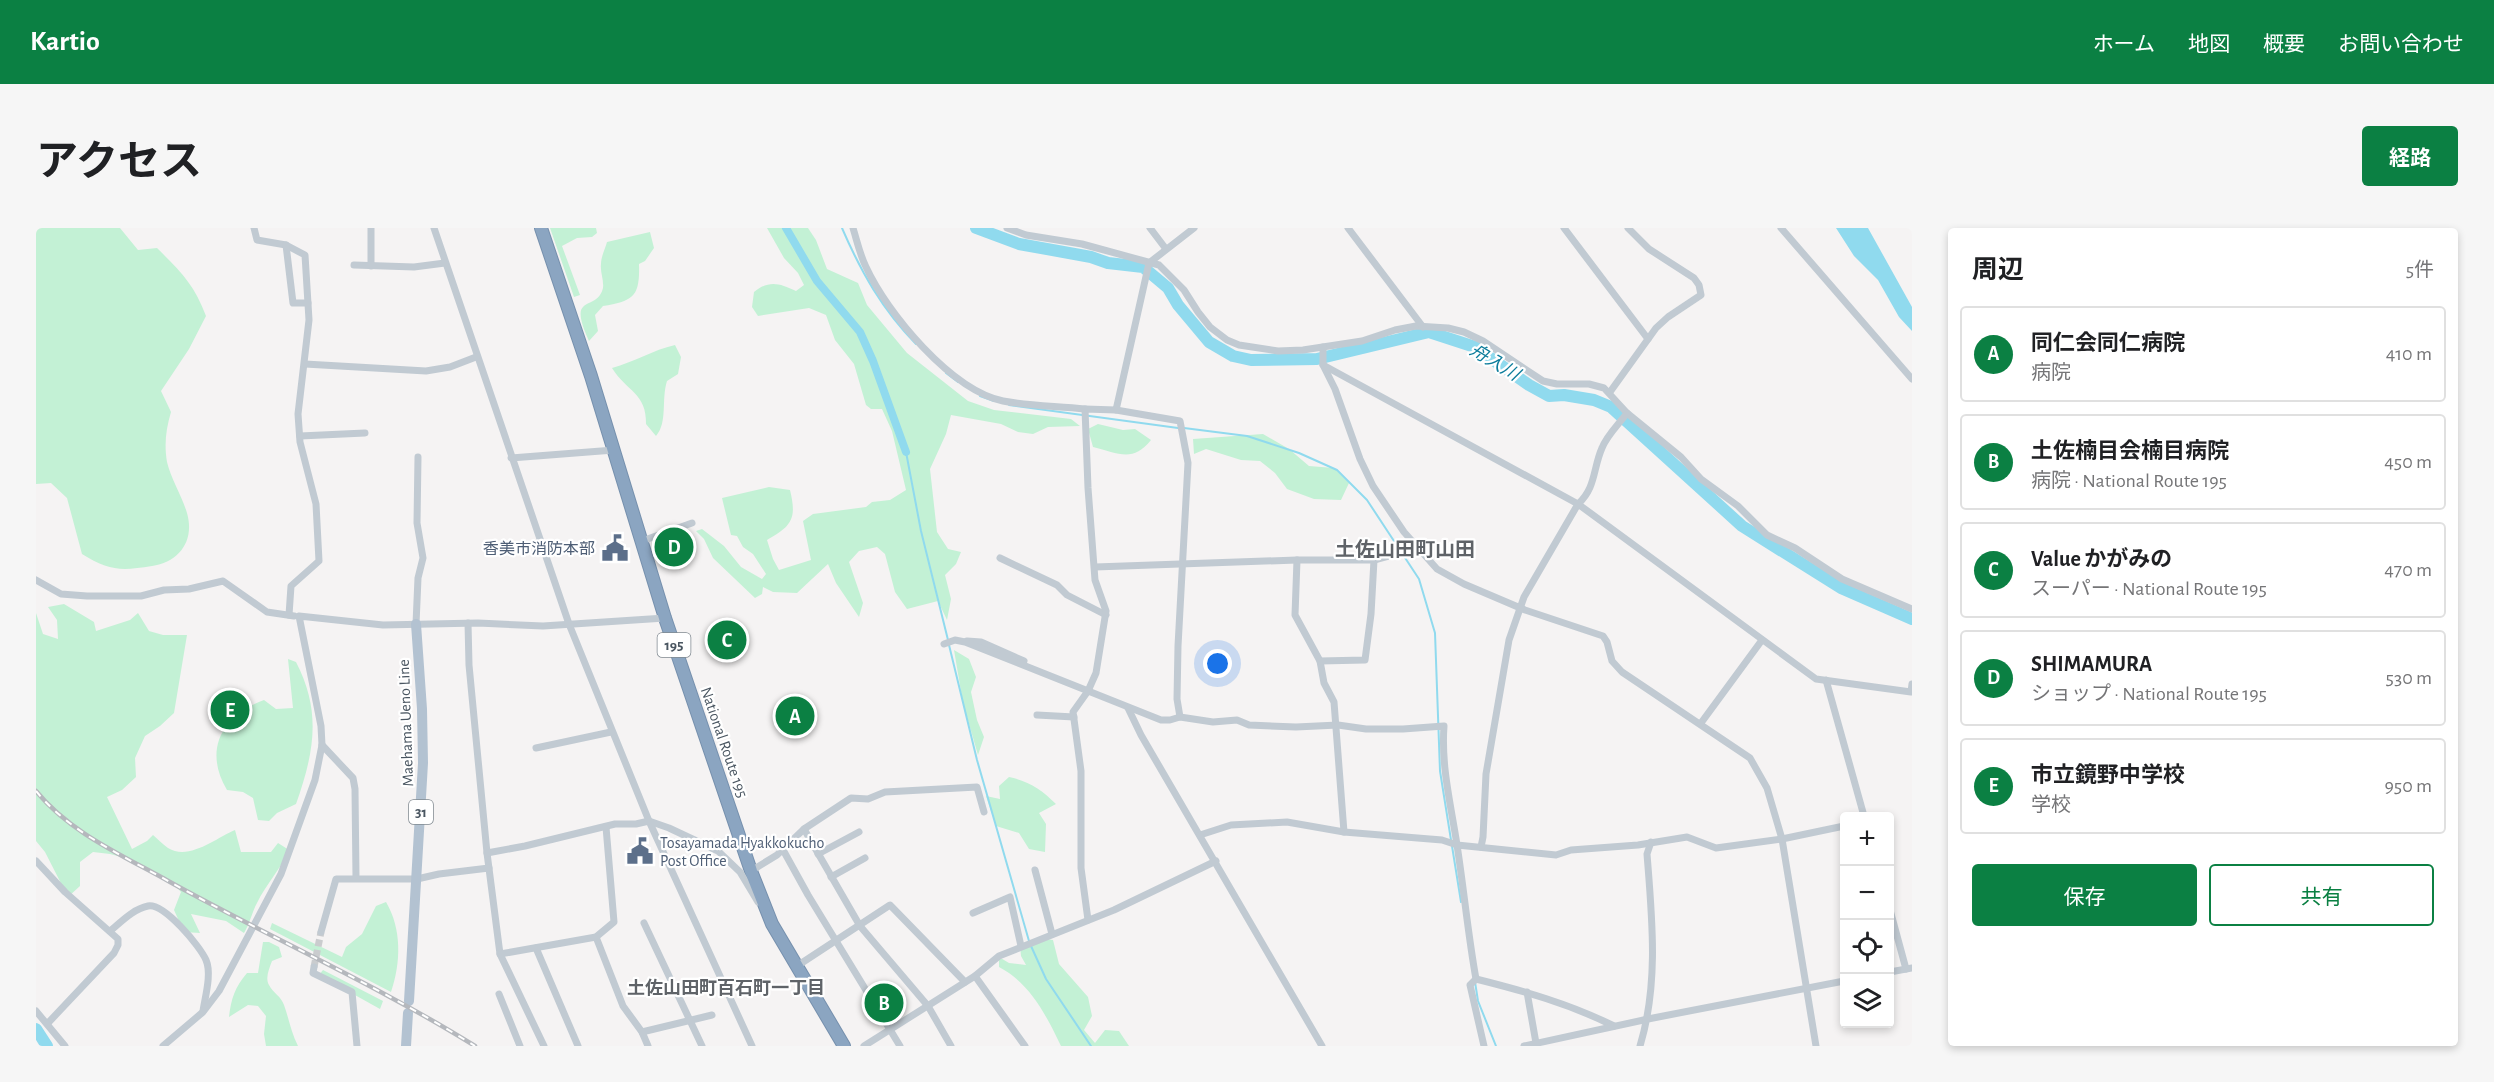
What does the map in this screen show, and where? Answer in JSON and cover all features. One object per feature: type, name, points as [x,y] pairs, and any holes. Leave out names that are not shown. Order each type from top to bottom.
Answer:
[{"type":"highway","name":"National Route 195","points":[[542,228],[614,450],[665,618],[751,871],[772,924],[844,1046]]},
{"type":"main road","name":"Maehama Ueno Line","points":[[409,1001],[423,753],[416,624]]},
{"type":"main road","points":[[406,1046],[408,1013]]},
{"type":"street","points":[[254,228],[257,240],[286,245],[305,255],[308,303],[305,364],[298,414],[300,436],[316,504],[319,561],[291,586],[289,615]]},
{"type":"street","points":[[371,228],[371,266]]},
{"type":"street","points":[[434,228],[476,357],[569,624],[649,821],[752,1046]]},
{"type":"street","points":[[853,228],[865,266],[898,321],[954,375],[987,395],[1003,401],[1116,411],[1180,421],[1188,463],[1177,699],[1180,717]]},
{"type":"street","points":[[1007,228],[1026,235],[1082,244],[1158,265],[1174,279],[1210,327],[1227,340],[1256,349],[1278,351],[1323,347],[1362,341],[1395,330],[1423,327],[1448,328],[1464,332],[1491,346],[1544,381],[1557,384],[1589,384],[1604,388],[1610,392],[1624,417],[1682,457],[1701,479],[1738,506],[1767,535],[1795,548],[1842,579],[1912,609]]},
{"type":"street","points":[[1150,228],[1166,249]]},
{"type":"street","points":[[1116,411],[1149,263],[1194,228]]},
{"type":"street","points":[[1348,228],[1423,327]]},
{"type":"street","points":[[1564,228],[1648,339]]},
{"type":"street","points":[[1610,392],[1648,339],[1668,317],[1701,295],[1699,285],[1694,278],[1649,249],[1629,228]]},
{"type":"street","points":[[1781,228],[1912,379]]},
{"type":"street","points":[[286,245],[293,303],[308,303]]},
{"type":"street","points":[[354,265],[414,267],[445,263]]},
{"type":"street","points":[[1323,347],[1323,365],[1335,389],[1360,459],[1373,486],[1413,543],[1437,568],[1464,584],[1520,608],[1603,636],[1612,661],[1622,672],[1740,749],[1757,768],[1767,788],[1782,839],[1816,1046]]},
{"type":"street","points":[[305,364],[426,371],[450,368],[476,357]]},
{"type":"street","points":[[1323,365],[1578,504],[1816,679],[1911,692],[1912,684]]},
{"type":"street","points":[[1085,410],[1095,580],[1106,615],[1096,673],[1088,691],[1073,712],[1081,771],[1081,868],[1088,920]]},
{"type":"street","points":[[1481,847],[1486,774],[1503,662],[1520,608],[1578,504],[1585,498],[1594,480],[1605,441],[1624,417]]},
{"type":"street","points":[[300,436],[365,433]]},
{"type":"street","points":[[511,458],[614,450]]},
{"type":"street","points":[[416,624],[418,578],[423,558],[417,524],[418,457]]},
{"type":"street","points":[[642,541],[692,522]]},
{"type":"street","points":[[1095,567],[1297,560],[1374,560],[1407,551],[1413,543]]},
{"type":"street","points":[[1000,558],[1057,585],[1067,595],[1106,615]]},
{"type":"street","points":[[1297,560],[1296,615],[1320,661],[1324,683],[1334,702],[1338,725],[1344,832]]},
{"type":"street","points":[[1320,661],[1365,660],[1371,614],[1374,560]]},
{"type":"street","points":[[36,580],[61,594],[87,597],[141,596],[223,581],[267,612],[383,625],[468,623],[543,626],[665,618]]},
{"type":"street","points":[[163,1046],[202,1012],[219,991],[281,874],[315,780],[322,745],[321,726],[299,616]]},
{"type":"street","points":[[468,623],[469,665],[487,853],[500,954],[544,1046]]},
{"type":"street","points":[[944,644],[956,640],[965,642],[1161,720],[1180,717],[1213,722],[1237,720],[1249,725],[1296,727],[1338,725],[1366,729],[1444,726],[1445,775],[1476,979]]},
{"type":"street","points":[[1701,723],[1762,640]]},
{"type":"street","points":[[1826,680],[1863,812]]},
{"type":"street","points":[[1128,708],[1141,735],[1322,1046]]},
{"type":"street","points":[[1037,715],[1074,717]]},
{"type":"street","points":[[536,748],[611,732]]},
{"type":"street","points":[[322,745],[353,778],[356,878]]},
{"type":"street","points":[[751,871],[777,855],[804,829],[851,798],[868,799],[885,792],[977,787],[984,812]]},
{"type":"street","points":[[487,853],[615,824],[636,824],[649,821],[718,851],[740,872],[772,924]]},
{"type":"street","points":[[1200,835],[1231,825],[1287,822],[1344,832],[1556,855],[1570,850],[1628,846],[1687,837],[1716,848],[1782,839],[1840,827]]},
{"type":"street","points":[[500,954],[596,936],[614,922],[606,827]]},
{"type":"street","points":[[804,829],[860,926],[928,1006],[951,1046]]},
{"type":"street","points":[[818,854],[859,832]]},
{"type":"street","points":[[1640,1046],[1648,1019],[1654,939],[1647,854],[1651,842]]},
{"type":"street","points":[[782,848],[900,1046]]},
{"type":"street","points":[[831,877],[865,858]]},
{"type":"street","points":[[36,861],[72,899],[118,939],[114,953],[48,1023]]},
{"type":"street","points":[[864,1046],[975,976],[999,956],[1114,910],[1216,861]]},
{"type":"street","points":[[321,932],[336,879],[417,879],[489,868]]},
{"type":"street","points":[[1035,870],[1052,934]]},
{"type":"street","points":[[973,913],[1010,897],[1022,945]]},
{"type":"street","points":[[110,932],[140,908],[150,905],[159,907],[173,917],[207,961],[202,1012]]},
{"type":"street","points":[[797,966],[890,905],[965,982]]},
{"type":"street","points":[[1893,920],[1909,969],[1894,971]]},
{"type":"street","points":[[644,924],[702,1046]]},
{"type":"street","points":[[596,936],[623,1006],[642,1032],[648,1046]]},
{"type":"street","points":[[536,948],[578,1045],[567,1046]]},
{"type":"street","points":[[314,967],[313,973],[352,992],[357,1046]]},
{"type":"street","points":[[975,976],[1025,1046]]},
{"type":"street","points":[[1476,979],[1470,985],[1484,1046]]},
{"type":"street","points":[[1476,979],[1527,992],[1587,1013],[1614,1026]]},
{"type":"street","points":[[1524,1046],[1648,1019],[1840,982]]},
{"type":"street","points":[[1527,992],[1536,1043]]},
{"type":"street","points":[[500,994],[520,1046]]},
{"type":"street","points":[[36,1011],[65,1046]]},
{"type":"street","points":[[642,1032],[712,1015]]},
{"type":"green space","points":[[36,228],[120,228],[138,250],[157,248],[173,264],[192,287],[206,316],[189,349],[161,391],[171,412],[166,437],[167,462],[189,523],[189,533],[183,548],[177,555],[162,564],[123,569],[108,567],[82,554],[67,498],[51,483],[36,484]]},
{"type":"green space","points":[[550,228],[596,228],[597,233],[592,237],[577,238],[562,246],[580,295],[574,297]]},
{"type":"green space","points":[[767,228],[808,228],[816,240],[827,269],[858,283],[867,305],[907,353],[968,401],[994,410],[1071,419],[1080,426],[1048,427],[1033,434],[1018,432],[1001,424],[951,415],[946,434],[930,469],[937,532],[948,549],[961,552],[956,564],[945,575],[951,599],[947,620],[938,601],[907,609],[895,592],[885,554],[877,547],[859,551],[849,562],[863,603],[859,617],[836,583],[828,564],[797,593],[773,592],[763,587],[762,594],[755,598],[713,558],[704,539],[696,531],[702,529],[724,546],[741,567],[762,579],[766,574],[753,554],[743,547],[737,536],[731,535],[722,498],[769,487],[790,490],[793,508],[791,521],[767,540],[779,570],[811,560],[803,521],[813,514],[866,507],[872,502],[890,500],[906,490],[892,431],[882,409],[871,409],[866,405],[854,364],[835,340],[826,315],[809,308],[758,316],[752,307],[754,292],[759,288],[774,284],[796,291],[804,285],[798,273],[784,258]]},
{"type":"green space","points":[[650,232],[654,248],[645,261],[639,264],[636,290],[633,295],[622,302],[603,306],[595,315],[598,331],[589,341],[583,325],[582,309],[600,295],[603,288],[601,261],[607,242]]},
{"type":"green space","points":[[675,345],[681,357],[678,374],[667,381],[662,424],[656,436],[646,424],[643,405],[612,368]]},
{"type":"green space","points":[[1098,424],[1123,430],[1135,429],[1151,440],[1138,452],[1131,454],[1093,447],[1088,429]]},
{"type":"green space","points":[[1263,434],[1289,449],[1309,466],[1334,468],[1349,483],[1341,500],[1314,499],[1287,489],[1275,473],[1260,461],[1241,460],[1206,449],[1194,454],[1193,439]]},
{"type":"green space","points":[[64,604],[94,622],[96,631],[130,620],[138,613],[149,631],[163,635],[187,635],[174,713],[145,736],[135,758],[136,777],[122,790],[107,797],[132,849],[153,835],[168,848],[185,852],[202,847],[235,830],[241,852],[271,852],[278,843],[289,850],[255,906],[244,933],[226,921],[191,914],[200,933],[184,932],[174,910],[181,892],[171,881],[153,874],[133,860],[110,854],[93,852],[80,862],[80,886],[68,897],[45,852],[36,841],[36,613],[43,634],[58,639],[57,620],[48,607]]},
{"type":"green space","points":[[954,650],[969,659],[976,677],[971,692],[977,720],[984,737],[978,755],[963,703]]},
{"type":"green space","points":[[288,659],[296,662],[310,698],[311,750],[296,804],[277,813],[269,821],[258,820],[253,798],[243,792],[227,790],[220,775],[217,748],[228,725],[249,707],[264,700],[276,709],[293,708]]},
{"type":"green space","points":[[1009,777],[1035,787],[1056,804],[1039,813],[1046,824],[1045,852],[1029,849],[1019,833],[996,826],[986,796],[1000,799],[999,786]]},
{"type":"green space","points":[[386,902],[395,923],[398,946],[397,970],[391,992],[270,929],[272,923],[342,957],[346,947],[362,934],[376,906]]},
{"type":"green space","points":[[1038,938],[1053,940],[1059,964],[1088,997],[1092,1016],[1084,1030],[1095,1043],[1105,1030],[1119,1031],[1129,1046],[1061,1046],[1036,1001],[1020,982],[999,967],[999,957],[1009,963],[1026,965],[1021,956],[1020,945]]},
{"type":"green space","points":[[263,942],[279,947],[282,957],[272,961],[267,979],[271,988],[283,1002],[298,1046],[266,1046],[264,1034],[266,1016],[258,1006],[248,1005],[229,1017],[232,999],[239,983],[247,973],[258,973]]},
{"type":"green space","points":[[323,970],[383,1001],[380,1009],[319,975]]},
{"type":"water","points":[[1836,228],[1868,228],[1912,307],[1912,331],[1899,317],[1878,280],[1854,256]]},
{"type":"waterway","points":[[786,228],[817,281],[860,332],[906,452]]},
{"type":"waterway","points":[[842,228],[873,289],[916,344]]},
{"type":"waterway","name":"舟入川","points":[[976,228],[1019,244],[1091,257],[1108,263],[1143,267],[1168,288],[1178,305],[1209,342],[1233,356],[1251,360],[1317,359],[1429,332],[1475,347],[1529,385],[1549,396],[1564,395],[1594,400],[1611,407],[1742,526],[1841,588],[1912,619]]},
{"type":"waterway","points":[[946,373],[958,382]]},
{"type":"waterway","points":[[980,396],[994,401]]},
{"type":"waterway","points":[[1009,405],[1178,428]]},
{"type":"waterway","points":[[1184,428],[1247,436],[1299,453],[1337,470],[1367,500],[1419,579],[1435,633],[1440,771],[1451,840]]},
{"type":"waterway","points":[[906,452],[921,531],[948,640]]},
{"type":"waterway","points":[[949,645],[977,760],[1029,941]]},
{"type":"waterway","points":[[1452,846],[1461,902]]},
{"type":"waterway","points":[[1031,946],[1046,979],[1091,1046]]},
{"type":"waterway","points":[[1475,982],[1478,1001],[1496,1046]]},
{"type":"waterway","points":[[36,1029],[47,1046]]},
{"type":"tunnel","points":[[314,967],[321,932]]},
{"type":"railway","points":[[36,791],[65,819],[116,853],[362,982],[475,1046]]},
{"type":"place","name":"SHIMAMURA","points":[[674,547]]},
{"type":"place","name":"香美市消防本部","points":[[615,548]]},
{"type":"place","name":"Value かがみの","points":[[727,640]]},
{"type":"place","name":"市立鏡野中学校","points":[[230,710]]},
{"type":"place","name":"同仁会同仁病院","points":[[795,716]]},
{"type":"place","name":"Tosayamada Hyakkokucho Post Office","points":[[640,851]]},
{"type":"place","name":"土佐楠目会楠目病院","points":[[884,1003]]},
{"type":"district","name":"土佐山田町山田","points":[[1405,549]]},
{"type":"district","name":"土佐山田町百石町一丁目","points":[[726,988]]}]
